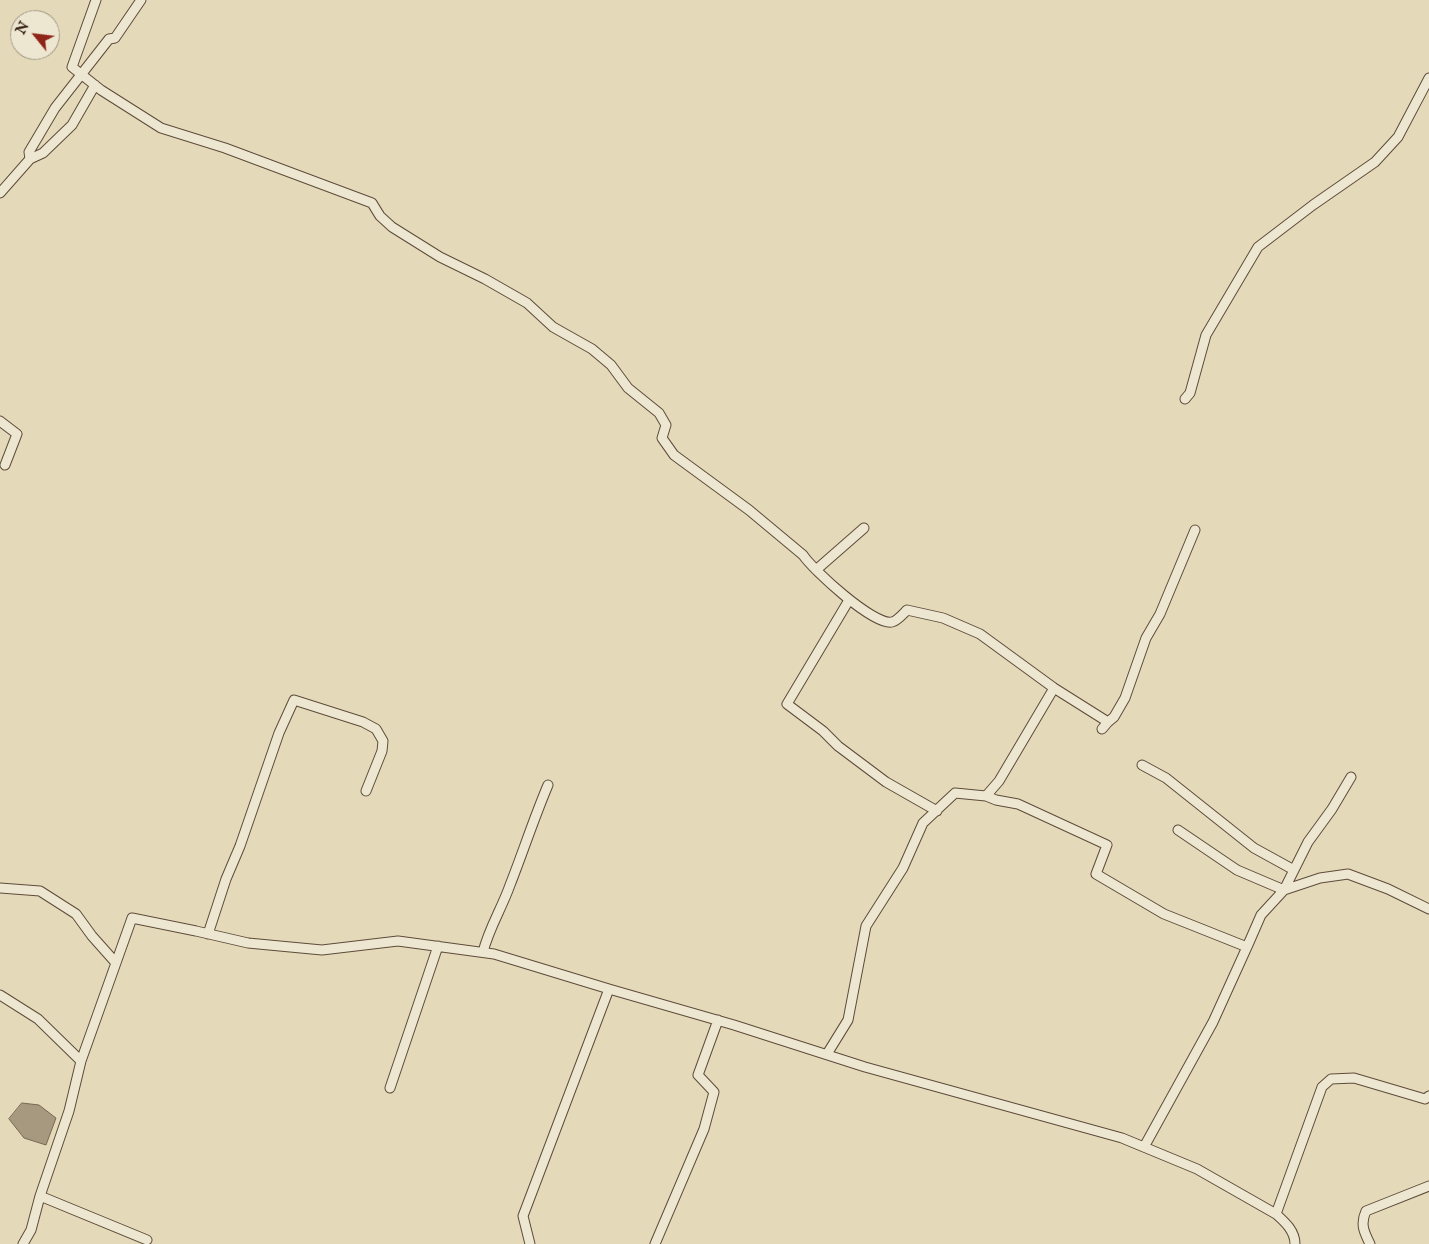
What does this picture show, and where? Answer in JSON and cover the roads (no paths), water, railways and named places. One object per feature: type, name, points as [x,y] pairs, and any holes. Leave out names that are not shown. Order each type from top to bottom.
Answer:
[{"type":"street","points":[[96,0],[72,67],[161,128],[224,148],[372,203],[380,216],[408,237],[440,257],[485,279],[527,303],[552,327],[599,355],[611,365],[628,388],[659,413],[666,425],[662,438],[674,455],[749,510],[803,555],[816,570],[849,600],[882,622],[892,622],[907,610],[943,618],[980,634],[1105,726],[1114,717],[1125,698],[1146,638],[1160,614],[1195,530]]},
{"type":"street","points":[[30,159],[29,152],[55,108],[80,73],[109,39],[115,38],[141,0]]},
{"type":"street","points":[[1185,398],[1190,393],[1206,335],[1258,247],[1313,205],[1375,162],[1398,137],[1429,78]]},
{"type":"street","points":[[0,194],[30,159],[43,153],[72,125],[95,84]]},
{"type":"street","points":[[0,421],[17,434],[4,465]]},
{"type":"street","points":[[816,570],[864,528]]},
{"type":"street","points":[[849,600],[788,704],[823,731],[838,746],[886,782],[937,811]]},
{"type":"street","points":[[986,796],[999,781],[1054,688]]},
{"type":"street","points":[[208,934],[279,733],[294,700],[363,722],[376,729],[384,741],[382,751],[366,791]]},
{"type":"street","points":[[1142,764],[1166,778],[1254,848],[1294,870]]},
{"type":"street","points":[[1178,830],[1237,870],[1284,890],[1308,842],[1332,809],[1351,777]]},
{"type":"street","points":[[482,952],[487,935],[510,887],[534,818],[548,785]]},
{"type":"street","points":[[827,1054],[848,1020],[866,926],[903,868],[923,824],[955,793],[986,796],[1018,804],[1107,845],[1096,874],[1164,914],[1247,947]]},
{"type":"street","points":[[1144,1147],[1213,1022],[1261,915],[1284,890],[1320,878],[1348,874],[1388,889],[1429,910]]},
{"type":"street","points":[[0,888],[40,891],[76,914],[92,936],[116,963]]},
{"type":"street","points":[[22,1244],[31,1230],[40,1196],[70,1112],[81,1061],[132,918],[248,943],[322,950],[398,941],[494,954],[718,1020],[865,1067],[1122,1138],[1197,1169],[1276,1214],[1289,1225],[1296,1241],[1295,1244]]},
{"type":"street","points":[[390,1088],[438,946]]},
{"type":"street","points":[[530,1244],[523,1216],[609,988]]},
{"type":"street","points":[[0,996],[38,1019],[81,1061]]},
{"type":"street","points":[[655,1244],[704,1129],[714,1092],[698,1075],[718,1020]]},
{"type":"street","points":[[1276,1214],[1322,1087],[1331,1079],[1354,1078],[1425,1099],[1429,1096]]},
{"type":"street","points":[[1370,1244],[1362,1220],[1366,1211],[1429,1186]]},
{"type":"street","points":[[40,1196],[147,1240]]}]
